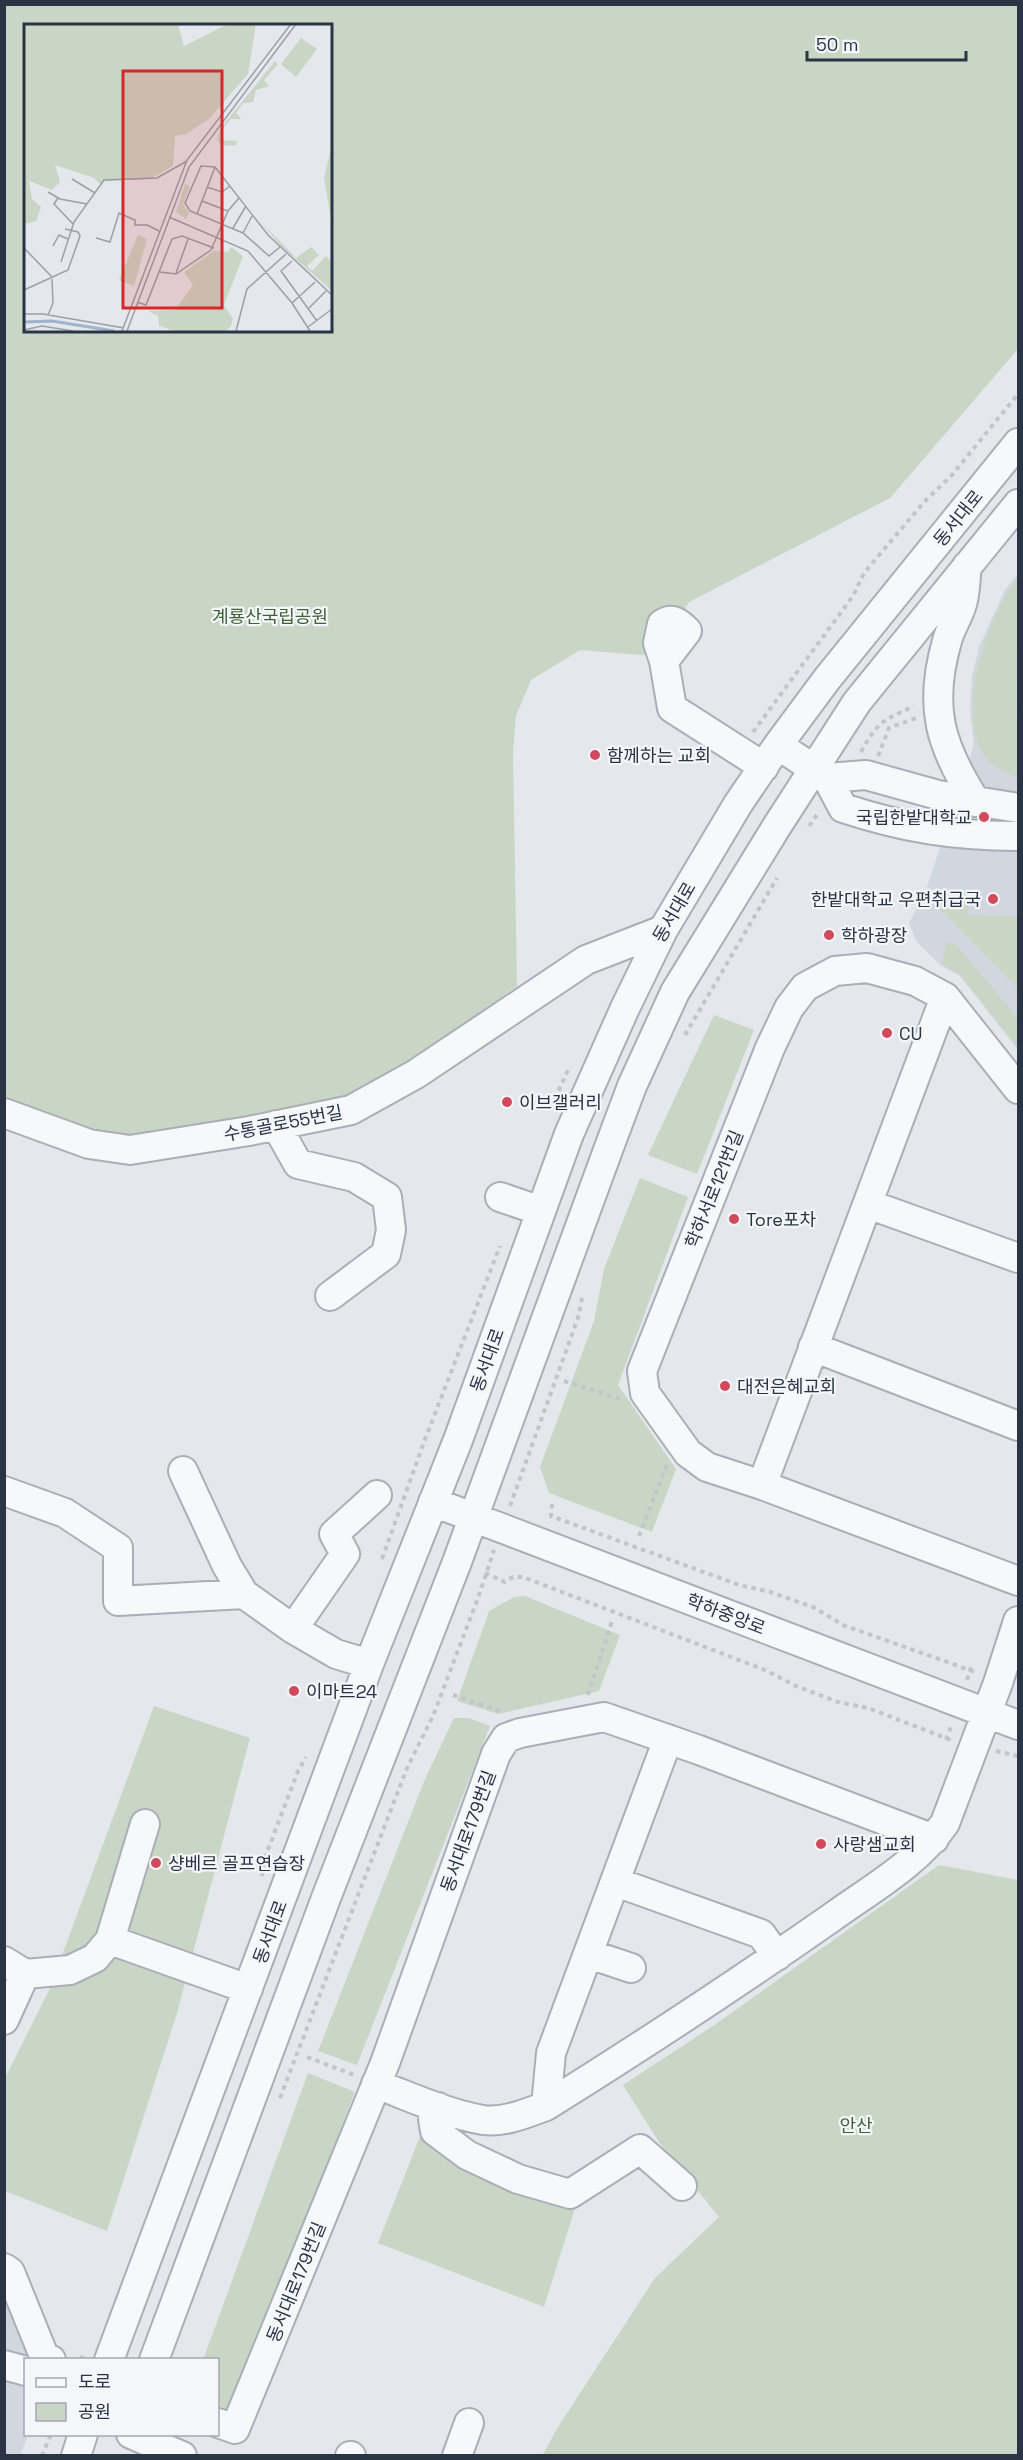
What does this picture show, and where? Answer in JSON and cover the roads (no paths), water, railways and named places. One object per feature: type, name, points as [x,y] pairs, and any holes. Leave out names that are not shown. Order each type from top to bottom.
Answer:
[{"type":"street","name":"동서대로","points":[[91,2358],[248,1989],[369,1664],[458,1440],[572,1126],[663,930],[738,804],[827,679],[1018,443]]},
{"type":"street","name":"동서대로","points":[[155,2358],[326,1898],[474,1517],[632,1086],[675,992],[820,773],[857,702],[1018,504]]},
{"type":"street","points":[[967,566],[962,605],[948,638],[941,665],[939,712],[942,732],[951,761],[976,802]]},
{"type":"street","points":[[664,661],[672,708],[771,756],[820,773],[866,775],[938,795],[1018,807]]},
{"type":"street","points":[[820,773],[843,808],[883,821],[928,831],[984,836],[1018,836]]},
{"type":"street","name":"수통골로55번길","points":[[4,1113],[89,1144],[130,1150],[351,1110],[416,1074],[586,960],[663,930]]},
{"type":"street","name":"학하서로121번길","points":[[1018,1089],[945,997],[915,981],[867,968],[835,971],[805,987],[789,1008],[770,1048],[642,1371],[645,1393],[688,1453],[707,1467],[762,1485],[1018,1581]]},
{"type":"street","points":[[762,1485],[945,997]]},
{"type":"street","points":[[276,1125],[298,1164],[354,1177],[387,1197],[391,1230],[386,1254],[330,1296]]},
{"type":"street","points":[[500,1197],[541,1211]]},
{"type":"street","points":[[868,1204],[1018,1258]]},
{"type":"street","points":[[813,1347],[1018,1426]]},
{"type":"street","points":[[183,1470],[228,1566],[244,1594],[293,1629],[336,1654],[369,1664]]},
{"type":"street","points":[[4,1491],[65,1513],[118,1548],[118,1601],[244,1594]]},
{"type":"street","points":[[293,1629],[345,1554],[334,1534],[377,1495]]},
{"type":"street","name":"학하중앙로","points":[[433,1502],[1018,1725]]},
{"type":"street","points":[[367,2080],[438,2107],[484,2120],[514,2118],[546,2106],[777,1956],[911,1861],[934,1839],[945,1823],[1018,1621]]},
{"type":"street","name":"동서대로179번길","points":[[219,2423],[236,2429],[367,2080],[496,1754],[506,1738],[520,1733],[604,1717],[934,1839]]},
{"type":"street","points":[[546,2106],[551,2053],[668,1739]]},
{"type":"street","points":[[4,2020],[15,1968],[70,1970],[95,1958],[110,1940],[145,1824]]},
{"type":"street","points":[[616,1882],[761,1934],[777,1956]]},
{"type":"street","points":[[110,1940],[248,1989]]},
{"type":"street","points":[[589,1954],[631,1968]]},
{"type":"street","points":[[438,2107],[433,2119],[435,2131],[467,2155],[518,2179],[570,2194],[640,2149],[682,2186]]},
{"type":"street","points":[[4,2268],[10,2272],[40,2358]]},
{"type":"street","points":[[4,2365],[24,2363]]},
{"type":"street","points":[[457,2456],[469,2423]]},
{"type":"street","points":[[76,2456],[82,2436]]},
{"type":"street","points":[[118,2456],[125,2436]]},
{"type":"street","points":[[136,2436],[182,2456]]},
{"type":"place","name":"함께하는 교회","points":[[595,755]]},
{"type":"place","name":"국립한밭대학교","points":[[984,817]]},
{"type":"place","name":"한밭대학교 우편취급국","points":[[993,899]]},
{"type":"place","name":"학하광장","points":[[829,935]]},
{"type":"place","name":"CU","points":[[887,1033]]},
{"type":"place","name":"이브갤러리","points":[[507,1102]]},
{"type":"place","name":"Tore포차","points":[[734,1219]]},
{"type":"place","name":"대전은혜교회","points":[[725,1386]]},
{"type":"place","name":"이마트24","points":[[294,1691]]},
{"type":"place","name":"사랑샘교회","points":[[821,1844]]},
{"type":"place","name":"샹베르 골프연습장","points":[[156,1863]]},
{"type":"park label","name":"계룡산국립공원","points":[[270,616]]},
{"type":"park label","name":"안산","points":[[856,2125]]}]
